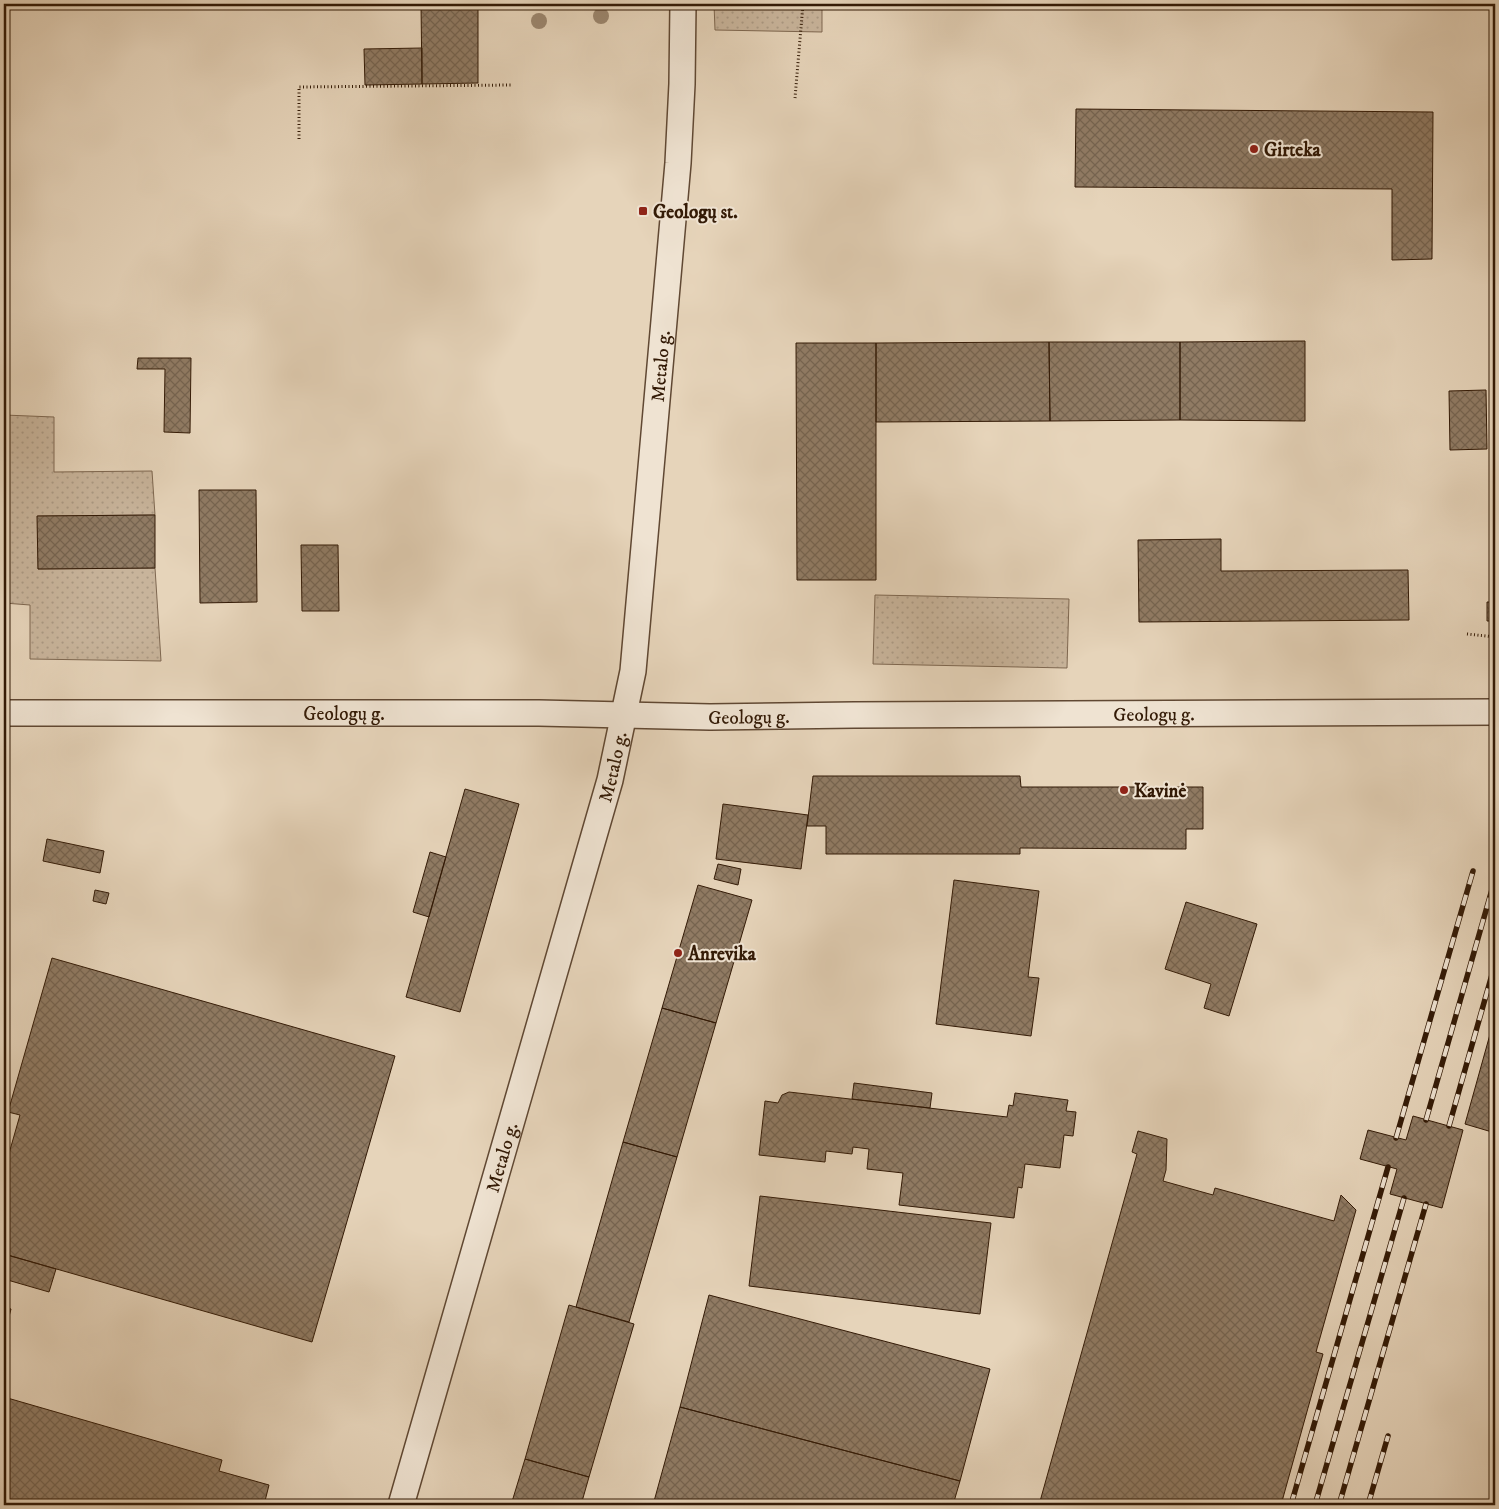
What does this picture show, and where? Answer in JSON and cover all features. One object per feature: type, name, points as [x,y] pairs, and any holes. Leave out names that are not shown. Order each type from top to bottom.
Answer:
[{"type":"street","name":"Metalo g.","points":[[401,1505],[610,780],[633,671],[678,163],[682,84],[683,4]]},
{"type":"street","name":"Geologų g.","points":[[4,713],[539,713],[710,717],[1495,712]]},
{"type":"path","points":[[795,98],[803,4]]},
{"type":"path","points":[[299,139],[299,88],[512,86]]},
{"type":"path","points":[[1467,634],[1495,637]]},
{"type":"shaded area","points":[[714,4],[822,4],[822,32],[715,30]]},
{"type":"shaded area","points":[[4,415],[54,417],[54,472],[152,471],[155,515],[38,516],[38,569],[155,568],[161,661],[30,659],[30,605],[4,603]]},
{"type":"shaded area","points":[[875,595],[1069,599],[1067,668],[873,664]]},
{"type":"building","points":[[421,4],[478,4],[478,83],[422,84]]},
{"type":"building","points":[[422,48],[422,84],[365,85],[364,49]]},
{"type":"building","name":"Girteka","points":[[1076,109],[1433,112],[1432,259],[1392,260],[1392,189],[1075,187]]},
{"type":"building","points":[[1305,341],[1305,421],[1180,420],[1180,342]]},
{"type":"building","points":[[1049,342],[1180,342],[1180,420],[1050,421]]},
{"type":"building","points":[[1049,342],[1050,421],[876,422],[876,343]]},
{"type":"building","points":[[796,343],[876,343],[876,580],[797,580]]},
{"type":"building","points":[[138,358],[191,358],[190,433],[164,432],[165,369],[137,369]]},
{"type":"building","points":[[1486,390],[1487,449],[1450,450],[1449,391]]},
{"type":"building","points":[[199,490],[256,490],[257,602],[200,603]]},
{"type":"building","points":[[155,515],[155,568],[38,569],[37,516]]},
{"type":"building","points":[[1221,539],[1221,571],[1408,570],[1409,620],[1139,622],[1138,540]]},
{"type":"building","points":[[301,545],[338,545],[339,611],[302,611]]},
{"type":"building","points":[[1493,592],[1495,592],[1495,621],[1487,621],[1487,602],[1493,602]]},
{"type":"building","points":[[813,776],[1020,776],[1021,787],[1203,787],[1203,829],[1186,829],[1186,849],[1020,848],[1020,854],[826,854],[826,826],[807,826]]},
{"type":"building","points":[[465,789],[519,804],[460,1012],[406,997]]},
{"type":"building","points":[[723,804],[808,815],[801,869],[716,859]]},
{"type":"building","points":[[47,839],[104,851],[100,873],[43,861]]},
{"type":"building","points":[[430,852],[446,857],[429,917],[413,912]]},
{"type":"building","points":[[718,864],[741,869],[738,885],[714,879]]},
{"type":"building","points":[[954,880],[1039,891],[1028,977],[1039,978],[1031,1036],[936,1024]]},
{"type":"building","points":[[698,885],[752,900],[716,1023],[662,1008]]},
{"type":"building","points":[[95,890],[109,893],[106,904],[93,901]]},
{"type":"building","points":[[1186,902],[1257,924],[1229,1016],[1204,1008],[1211,984],[1165,969]]},
{"type":"building","points":[[52,958],[395,1056],[312,1342],[4,1254],[4,1171],[20,1115],[8,1112]]},
{"type":"building","points":[[662,1008],[716,1023],[677,1157],[623,1142]]},
{"type":"building","points":[[1494,1020],[1495,1121],[1492,1132],[1465,1124]]},
{"type":"building","points":[[854,1083],[932,1093],[930,1108],[852,1099]]},
{"type":"building","points":[[789,1092],[1007,1117],[1009,1105],[1013,1106],[1015,1093],[1068,1100],[1066,1111],[1076,1112],[1073,1136],[1064,1135],[1060,1168],[1025,1164],[1022,1188],[1018,1187],[1014,1218],[899,1205],[903,1173],[867,1169],[869,1149],[853,1147],[852,1154],[826,1151],[825,1162],[759,1155],[765,1101],[778,1103],[782,1095]]},
{"type":"building","points":[[1413,1116],[1463,1130],[1442,1208],[1390,1194],[1397,1169],[1360,1159],[1368,1130],[1406,1140]]},
{"type":"building","points":[[1138,1131],[1167,1139],[1166,1170],[1163,1181],[1213,1195],[1215,1188],[1334,1221],[1341,1195],[1356,1210],[1316,1352],[1323,1354],[1281,1505],[1039,1505],[1137,1154],[1132,1152]]},
{"type":"building","points":[[623,1142],[677,1157],[629,1322],[576,1307]]},
{"type":"building","points":[[760,1196],[991,1223],[980,1314],[749,1286]]},
{"type":"building","points":[[4,1254],[56,1269],[49,1292],[4,1279]]},
{"type":"building","points":[[709,1295],[990,1369],[960,1481],[680,1407]]},
{"type":"building","points":[[569,1305],[634,1324],[589,1477],[525,1459]]},
{"type":"building","points":[[4,1307],[11,1309],[4,1336]]},
{"type":"building","points":[[4,1397],[222,1460],[219,1471],[269,1485],[264,1505],[4,1505]]},
{"type":"building","points":[[680,1407],[960,1481],[953,1505],[653,1505]]},
{"type":"building","points":[[525,1459],[589,1477],[581,1505],[511,1505]]},
{"type":"railway","points":[[1396,1138],[1473,871]]},
{"type":"railway","points":[[1426,1120],[1495,879]]},
{"type":"railway","points":[[1449,1126],[1495,964]]},
{"type":"railway","points":[[1291,1505],[1388,1167]]},
{"type":"railway","points":[[1315,1505],[1404,1198]]},
{"type":"railway","points":[[1339,1505],[1426,1204]]},
{"type":"railway","points":[[1368,1505],[1388,1436]]},
{"type":"place","name":"Girteka","points":[[1254,149]]},
{"type":"place","name":"Geologų st.","points":[[643,211]]},
{"type":"place","name":"Kavinė","points":[[1124,790]]},
{"type":"place","name":"Anrevika","points":[[678,953]]}]
